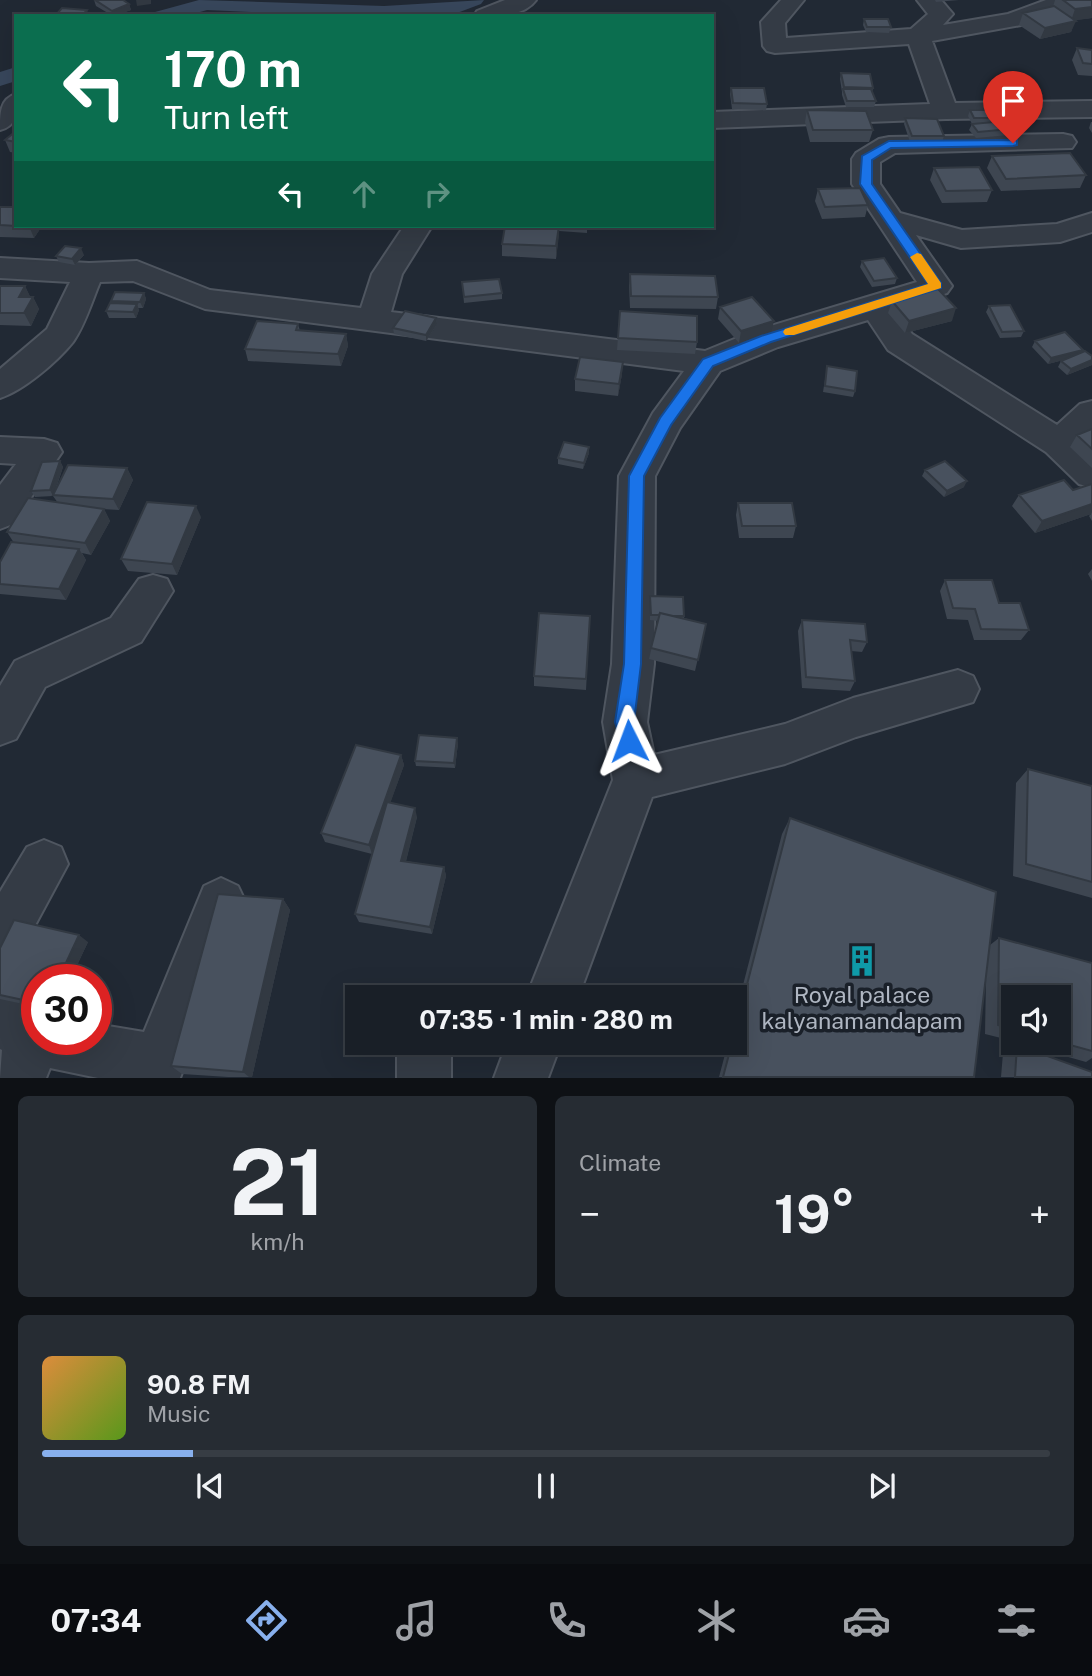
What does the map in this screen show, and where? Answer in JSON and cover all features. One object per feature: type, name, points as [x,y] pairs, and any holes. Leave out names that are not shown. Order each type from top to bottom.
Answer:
[{"type":"street","points":[[490,14],[525,0]]},
{"type":"street","points":[[793,0],[774,22],[775,46],[918,36],[1013,20],[1067,0]]},
{"type":"street","points":[[918,36],[941,14],[928,0]]},
{"type":"street","points":[[994,0],[1013,20]]},
{"type":"street","points":[[918,36],[945,111]]},
{"type":"street","points":[[0,121],[14,102]]},
{"type":"street","points":[[714,120],[945,111],[1092,109]]},
{"type":"street","points":[[874,114],[879,132],[889,145]]},
{"type":"street","points":[[0,268],[89,273],[137,271],[205,299],[708,363],[766,339],[936,286],[866,184],[866,159],[889,145],[1063,142]]},
{"type":"street","points":[[891,219],[961,239],[1060,233],[1092,222]]},
{"type":"street","points":[[373,320],[387,274],[417,228]]},
{"type":"street","points":[[0,386],[43,353],[61,335],[89,273]]},
{"type":"street","points":[[875,307],[900,342],[1059,443],[1092,474]]},
{"type":"street","points":[[557,985],[636,780],[625,722],[633,664],[637,476],[665,422],[708,363]]},
{"type":"street","points":[[1059,443],[1092,413]]},
{"type":"street","points":[[0,450],[44,452],[0,513]]},
{"type":"street","points":[[0,725],[30,674],[126,630],[153,591]]},
{"type":"street","points":[[636,780],[785,744],[853,718],[958,689]]},
{"type":"street","points":[[0,940],[44,864]]},
{"type":"street","points":[[110,1055],[159,1062],[221,903]]},
{"type":"street","points":[[424,1055],[424,1077]]},
{"type":"street","points":[[521,1077],[529,1055]]},
{"type":"building","points":[[95,0],[123,0],[129,4],[112,11]]},
{"type":"building","points":[[1063,0],[1092,0],[1092,7],[1075,9]]},
{"type":"building","points":[[1054,6],[1076,21],[1045,28],[1023,13]]},
{"type":"building","points":[[62,8],[87,10],[84,14],[57,14]]},
{"type":"building","points":[[864,19],[888,19],[891,27],[867,27]]},
{"type":"building","points":[[1077,48],[1092,50],[1092,64],[1083,63]]},
{"type":"building","points":[[841,73],[870,74],[873,88],[844,87]]},
{"type":"building","points":[[731,88],[764,88],[767,104],[733,103]]},
{"type":"building","points":[[843,89],[871,89],[876,101],[847,101]]},
{"type":"building","points":[[807,110],[866,111],[873,130],[813,130]]},
{"type":"building","points":[[970,110],[1000,110],[1004,118],[974,118]]},
{"type":"building","points":[[905,118],[937,119],[944,136],[912,136]]},
{"type":"building","points":[[1005,121],[1011,129],[978,132],[972,124]]},
{"type":"building","points":[[14,133],[14,142],[5,140]]},
{"type":"building","points":[[1070,153],[1086,175],[1006,179],[992,156]]},
{"type":"building","points":[[979,167],[992,190],[946,191],[934,168]]},
{"type":"building","points":[[860,188],[868,205],[825,207],[818,189]]},
{"type":"building","points":[[0,207],[14,207],[14,226],[0,225]]},
{"type":"building","points":[[505,228],[559,228],[556,246],[502,244]]},
{"type":"building","points":[[65,246],[81,248],[72,259],[56,256]]},
{"type":"building","points":[[884,258],[897,278],[874,281],[862,261]]},
{"type":"building","points":[[630,274],[715,276],[718,297],[631,296]]},
{"type":"building","points":[[499,279],[502,293],[464,297],[462,282]]},
{"type":"building","points":[[0,286],[25,286],[19,297],[33,297],[24,313],[0,313]]},
{"type":"building","points":[[938,289],[956,308],[909,321],[892,301]]},
{"type":"building","points":[[115,292],[144,293],[140,302],[111,301]]},
{"type":"building","points":[[752,297],[774,321],[741,331],[720,307]]},
{"type":"building","points":[[110,303],[137,304],[133,312],[106,311]]},
{"type":"building","points":[[1010,305],[1024,331],[1002,332],[989,306]]},
{"type":"building","points":[[405,311],[436,318],[426,335],[393,328]]},
{"type":"building","points":[[620,311],[697,316],[697,342],[618,338]]},
{"type":"building","points":[[257,321],[298,324],[296,330],[346,334],[338,354],[245,349]]},
{"type":"building","points":[[1065,332],[1083,350],[1051,358],[1035,341]]},
{"type":"building","points":[[1085,351],[1092,356],[1092,360],[1071,369],[1061,361]]},
{"type":"building","points":[[580,357],[623,362],[619,384],[575,379]]},
{"type":"building","points":[[827,366],[857,371],[855,391],[825,386]]},
{"type":"building","points":[[1092,429],[1092,449],[1077,435]]},
{"type":"building","points":[[564,442],[589,447],[584,463],[558,458]]},
{"type":"building","points":[[60,461],[50,490],[31,491],[42,462]]},
{"type":"building","points":[[945,461],[967,481],[947,491],[925,470]]},
{"type":"building","points":[[68,465],[127,468],[113,499],[53,495]]},
{"type":"building","points":[[1064,480],[1073,490],[1092,484],[1092,504],[1042,521],[1019,495]]},
{"type":"building","points":[[28,498],[104,509],[85,543],[7,532]]},
{"type":"building","points":[[147,502],[196,506],[172,564],[121,559]]},
{"type":"building","points":[[738,503],[792,503],[796,526],[742,526]]},
{"type":"building","points":[[11,542],[79,549],[59,589],[0,584],[0,562]]},
{"type":"building","points":[[945,580],[992,580],[999,603],[1020,603],[1029,630],[981,629],[975,609],[953,608]]},
{"type":"building","points":[[650,596],[683,597],[684,616],[660,613],[651,615]]},
{"type":"building","points":[[539,613],[590,616],[586,679],[534,676]]},
{"type":"building","points":[[660,613],[706,624],[698,660],[651,648]]},
{"type":"building","points":[[802,620],[865,624],[867,642],[850,640],[855,681],[806,677]]},
{"type":"building","points":[[419,735],[457,738],[454,763],[415,761]]},
{"type":"building","points":[[356,745],[401,755],[369,845],[321,833]]},
{"type":"building","points":[[1028,769],[1092,786],[1092,882],[1026,864]]},
{"type":"building","points":[[387,802],[415,808],[401,861],[444,867],[430,927],[355,914]]},
{"type":"building","name":"Royal palace kalyanamandapam","points":[[790,818],[996,892],[974,1077],[723,1077],[729,1055],[747,1055],[747,985]]},
{"type":"building","points":[[218,894],[283,899],[243,1072],[171,1066]]},
{"type":"building","points":[[14,920],[79,935],[65,964],[21,964],[21,1000],[0,995],[0,948]]},
{"type":"building","points":[[999,938],[1092,963],[1092,1051],[1071,1045],[1071,985],[1001,985],[1001,1026],[998,1025]]},
{"type":"building","points":[[1016,1055],[1045,1055],[1092,1072],[1092,1077],[1015,1077]]},
{"type":"waterway","points":[[170,14],[207,4],[384,12],[448,10],[474,0]]},
{"type":"waterway","points":[[0,80],[14,74]]},
{"type":"slow traffic","points":[[790,332],[936,286],[917,257]]},
{"type":"place","name":"Royal palace kalyanamandapam","points":[[862,961]]},
{"type":"route","points":[[629,741],[625,722],[633,664],[637,476],[665,422],[708,363],[766,339],[936,286],[866,184],[866,159],[889,145],[1013,143]]}]
